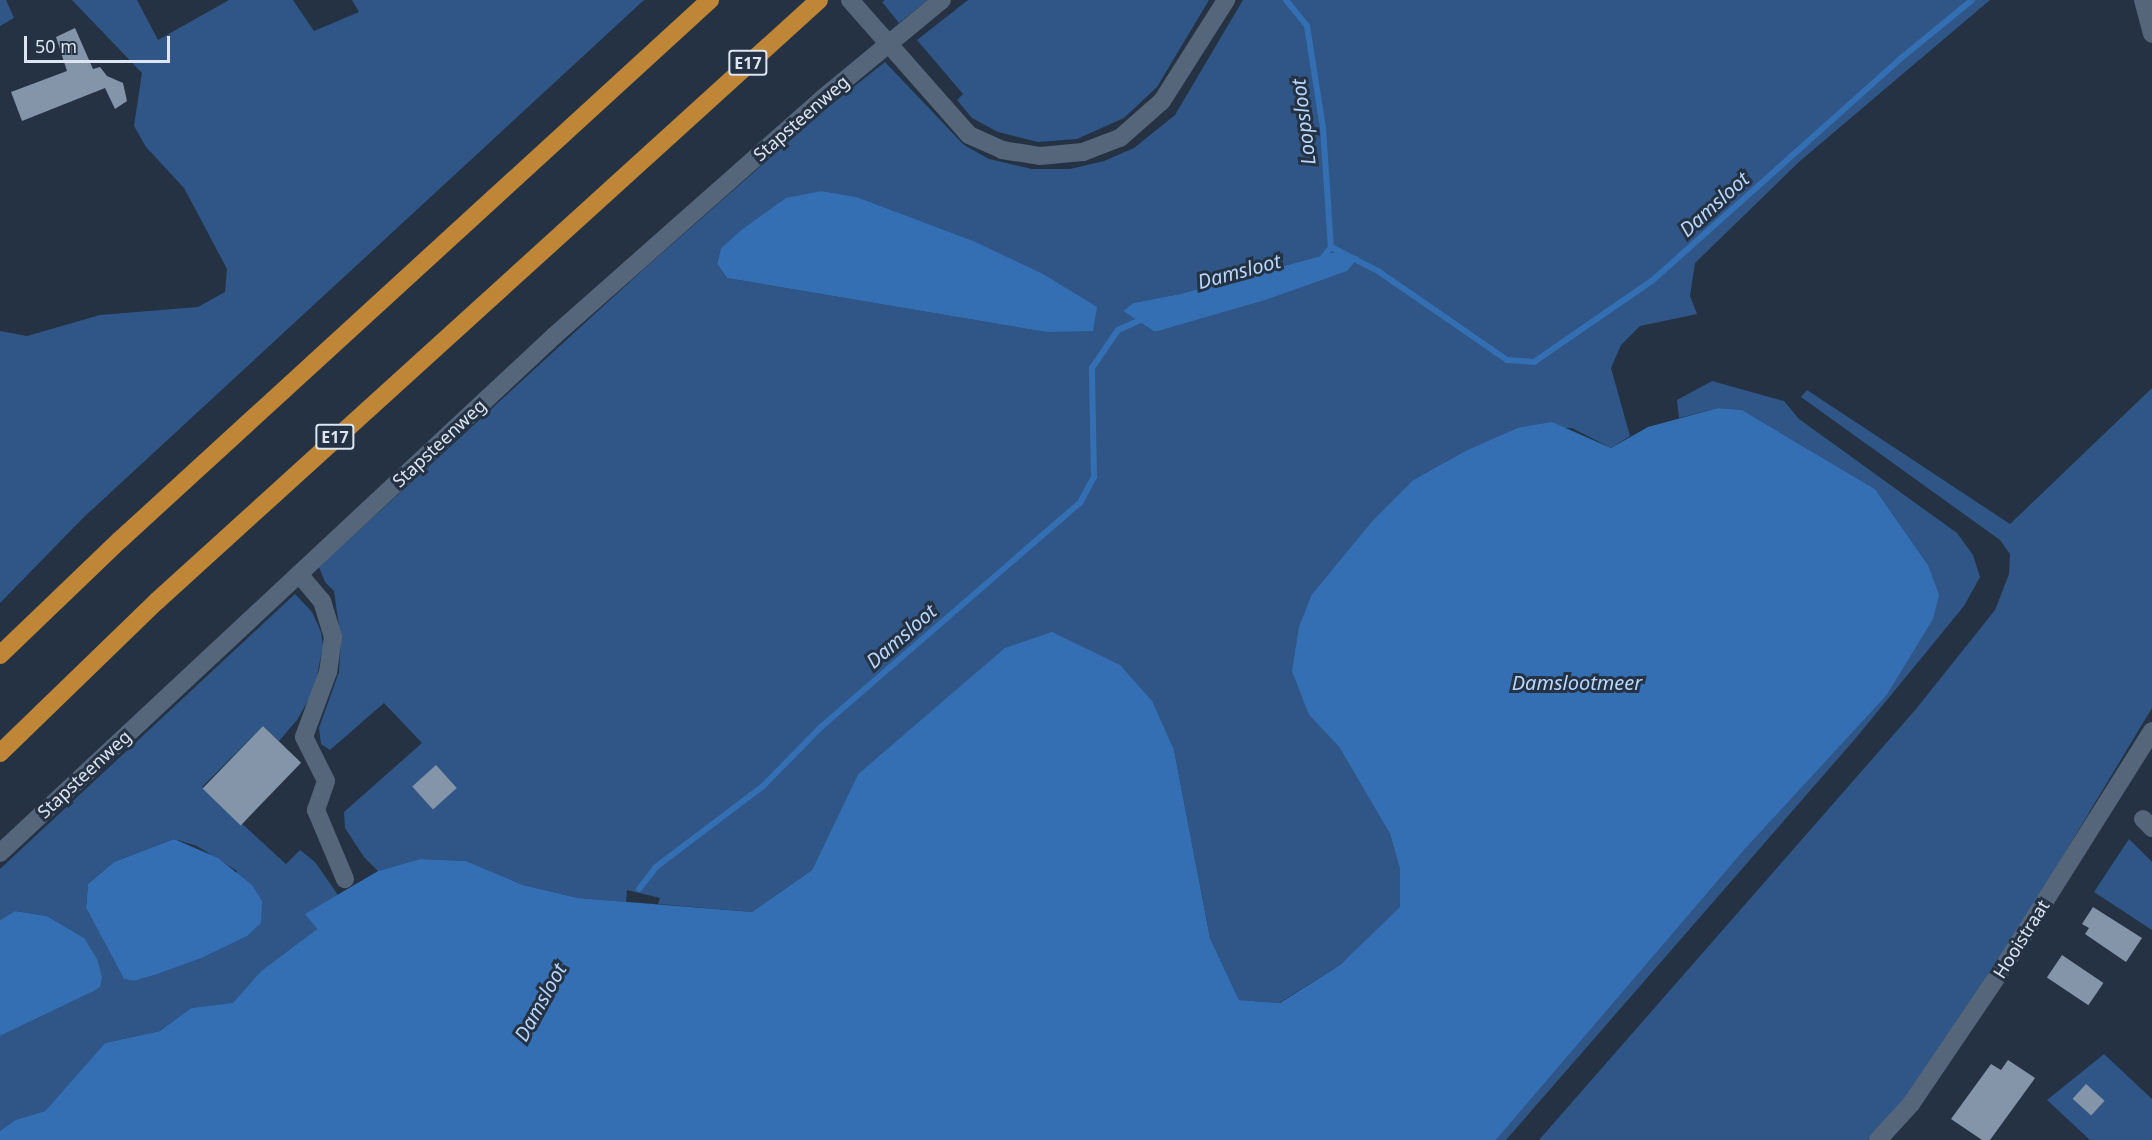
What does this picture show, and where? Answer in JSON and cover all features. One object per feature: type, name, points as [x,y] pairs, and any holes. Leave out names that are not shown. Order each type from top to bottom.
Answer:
[{"type":"highway","points":[[0,655],[129,532],[710,0]]},
{"type":"highway","name":"E17","points":[[0,753],[165,593],[819,0]]},
{"type":"street","points":[[850,0],[969,135],[1002,150],[1040,156],[1092,148],[1120,138],[1162,101],[1226,0]]},
{"type":"street","name":"Stapsteenweg","points":[[0,853],[563,328],[822,98],[942,0]]},
{"type":"street","points":[[2143,0],[2152,34]]},
{"type":"street","points":[[299,574],[322,602],[333,637],[328,672],[304,737],[326,781],[316,810],[345,879]]},
{"type":"street","name":"Hooistraat","points":[[1878,1140],[1911,1104],[1975,1010],[2152,731]]},
{"type":"shaded area","points":[[0,0],[6,0],[14,18],[0,26]]},
{"type":"shaded area","points":[[72,0],[137,0],[158,40],[229,0],[293,0],[314,31],[359,12],[352,0],[644,0],[83,518],[0,603],[0,331],[27,336],[100,315],[198,307],[225,292],[227,269],[184,188],[146,147],[134,126],[142,73]]},
{"type":"shaded area","points":[[885,0],[928,0],[899,23],[882,2]]},
{"type":"shaded area","points":[[968,0],[1209,0],[1157,87],[1124,118],[1077,139],[1038,142],[998,132],[972,118],[957,100],[963,94],[917,40]]},
{"type":"shaded area","points":[[1243,0],[1990,0],[1800,161],[1695,263],[1690,296],[1697,314],[1640,326],[1621,345],[1611,368],[1630,436],[1611,448],[1572,428],[1517,428],[1467,450],[1413,480],[1373,520],[1312,594],[1309,715],[1339,747],[1390,834],[1400,869],[1400,908],[1340,965],[1279,1003],[1239,1000],[1210,938],[1174,750],[1005,649],[858,774],[812,870],[752,912],[658,904],[660,898],[627,890],[626,902],[578,898],[523,885],[466,861],[420,859],[378,871],[364,857],[345,828],[344,812],[422,743],[384,703],[330,750],[321,744],[319,728],[339,672],[341,641],[334,591],[325,582],[319,567],[646,267],[827,108],[885,62],[964,145],[989,159],[1032,169],[1070,169],[1104,161],[1134,148],[1175,115]],"holes":[[[822,191],[857,197],[971,240],[1046,332],[727,278],[717,262],[721,248],[740,231]],[[1339,251],[1259,302],[1155,332],[1123,311],[1133,303],[1180,294]]]},
{"type":"shaded area","points":[[1712,381],[1784,401],[1799,419],[1957,533],[1973,555],[1980,577],[1964,606],[1855,739],[1506,1140],[1496,1140],[1745,849],[1886,696],[1928,565],[1875,489],[1742,410],[1718,408],[1679,418],[1677,400]]},
{"type":"shaded area","points":[[2152,388],[2152,708],[1996,967],[1904,1099],[1868,1140],[1539,1140],[1916,709],[1995,610],[2009,574],[2010,554],[2000,540],[1801,397],[1807,390],[2010,524]]},
{"type":"shaded area","points":[[295,594],[312,612],[321,632],[323,646],[314,690],[297,720],[279,741],[263,726],[202,787],[286,864],[300,850],[315,862],[338,895],[306,914],[317,929],[261,971],[233,1004],[191,1008],[160,1031],[105,1043],[45,1111],[15,1120],[0,1131],[0,1036],[92,992],[84,938],[47,916],[15,911],[0,920],[0,869]],"holes":[[[174,839],[197,846],[237,871],[199,959],[134,981],[124,979],[86,908],[88,884],[114,862]]]},
{"type":"shaded area","points":[[2129,839],[2152,862],[2152,930],[2094,892]]},
{"type":"shaded area","points":[[2104,1054],[2152,1099],[2152,1140],[2090,1140],[2047,1100]]},
{"type":"water","points":[[822,191],[857,197],[971,240],[1043,274],[1097,307],[1093,331],[1046,332],[727,278],[717,263],[721,248],[740,231],[786,198]]},
{"type":"water","points":[[1339,251],[1359,257],[1347,271],[1259,302],[1155,332],[1123,311],[1133,303],[1180,294]]},
{"type":"water","name":"Damslootmeer","points":[[1718,408],[1742,410],[1875,489],[1928,565],[1939,595],[1933,619],[1886,696],[1745,849],[1496,1140],[0,1140],[0,1131],[15,1120],[45,1111],[105,1043],[160,1031],[191,1008],[233,1003],[261,971],[317,929],[305,914],[378,871],[420,859],[466,861],[523,885],[578,898],[752,912],[812,870],[858,774],[1005,648],[1052,632],[1120,665],[1152,701],[1174,750],[1210,938],[1239,1000],[1280,1003],[1340,965],[1400,907],[1400,869],[1390,834],[1339,747],[1309,715],[1292,671],[1299,627],[1312,594],[1373,520],[1413,480],[1467,450],[1517,428],[1552,422],[1611,448],[1648,427]]},
{"type":"water","points":[[174,839],[218,858],[252,885],[262,901],[261,923],[247,936],[199,959],[134,981],[124,979],[86,908],[88,884],[114,862]]},
{"type":"water","points":[[15,911],[47,916],[84,938],[97,959],[102,977],[100,987],[92,992],[0,1036],[0,920]]},
{"type":"building","points":[[75,28],[93,69],[100,67],[107,76],[123,83],[127,101],[115,109],[105,88],[22,121],[11,92],[67,71],[56,37]]},
{"type":"building","points":[[263,726],[301,763],[241,825],[203,789]]},
{"type":"building","points":[[436,765],[457,788],[433,809],[412,786]]},
{"type":"building","points":[[2093,907],[2142,938],[2126,962],[2085,934],[2089,928],[2082,924]]},
{"type":"building","points":[[2062,955],[2103,983],[2088,1005],[2047,977]]},
{"type":"building","points":[[2008,1060],[2035,1078],[1990,1140],[1982,1140],[1951,1119],[1991,1064],[2001,1070]]},
{"type":"building","points":[[2086,1084],[2105,1101],[2091,1116],[2073,1099]]},
{"type":"waterway","name":"Loopsloot","points":[[1286,0],[1307,26],[1323,128],[1331,247]]},
{"type":"waterway","name":"Damsloot","points":[[1321,260],[1331,247],[1378,271],[1507,360],[1534,362],[1653,280],[1900,59],[1972,0]]},
{"type":"waterway","name":"Damsloot","points":[[639,889],[656,867],[763,786],[821,727],[1080,503],[1094,477],[1092,368],[1118,330],[1147,317]]}]
